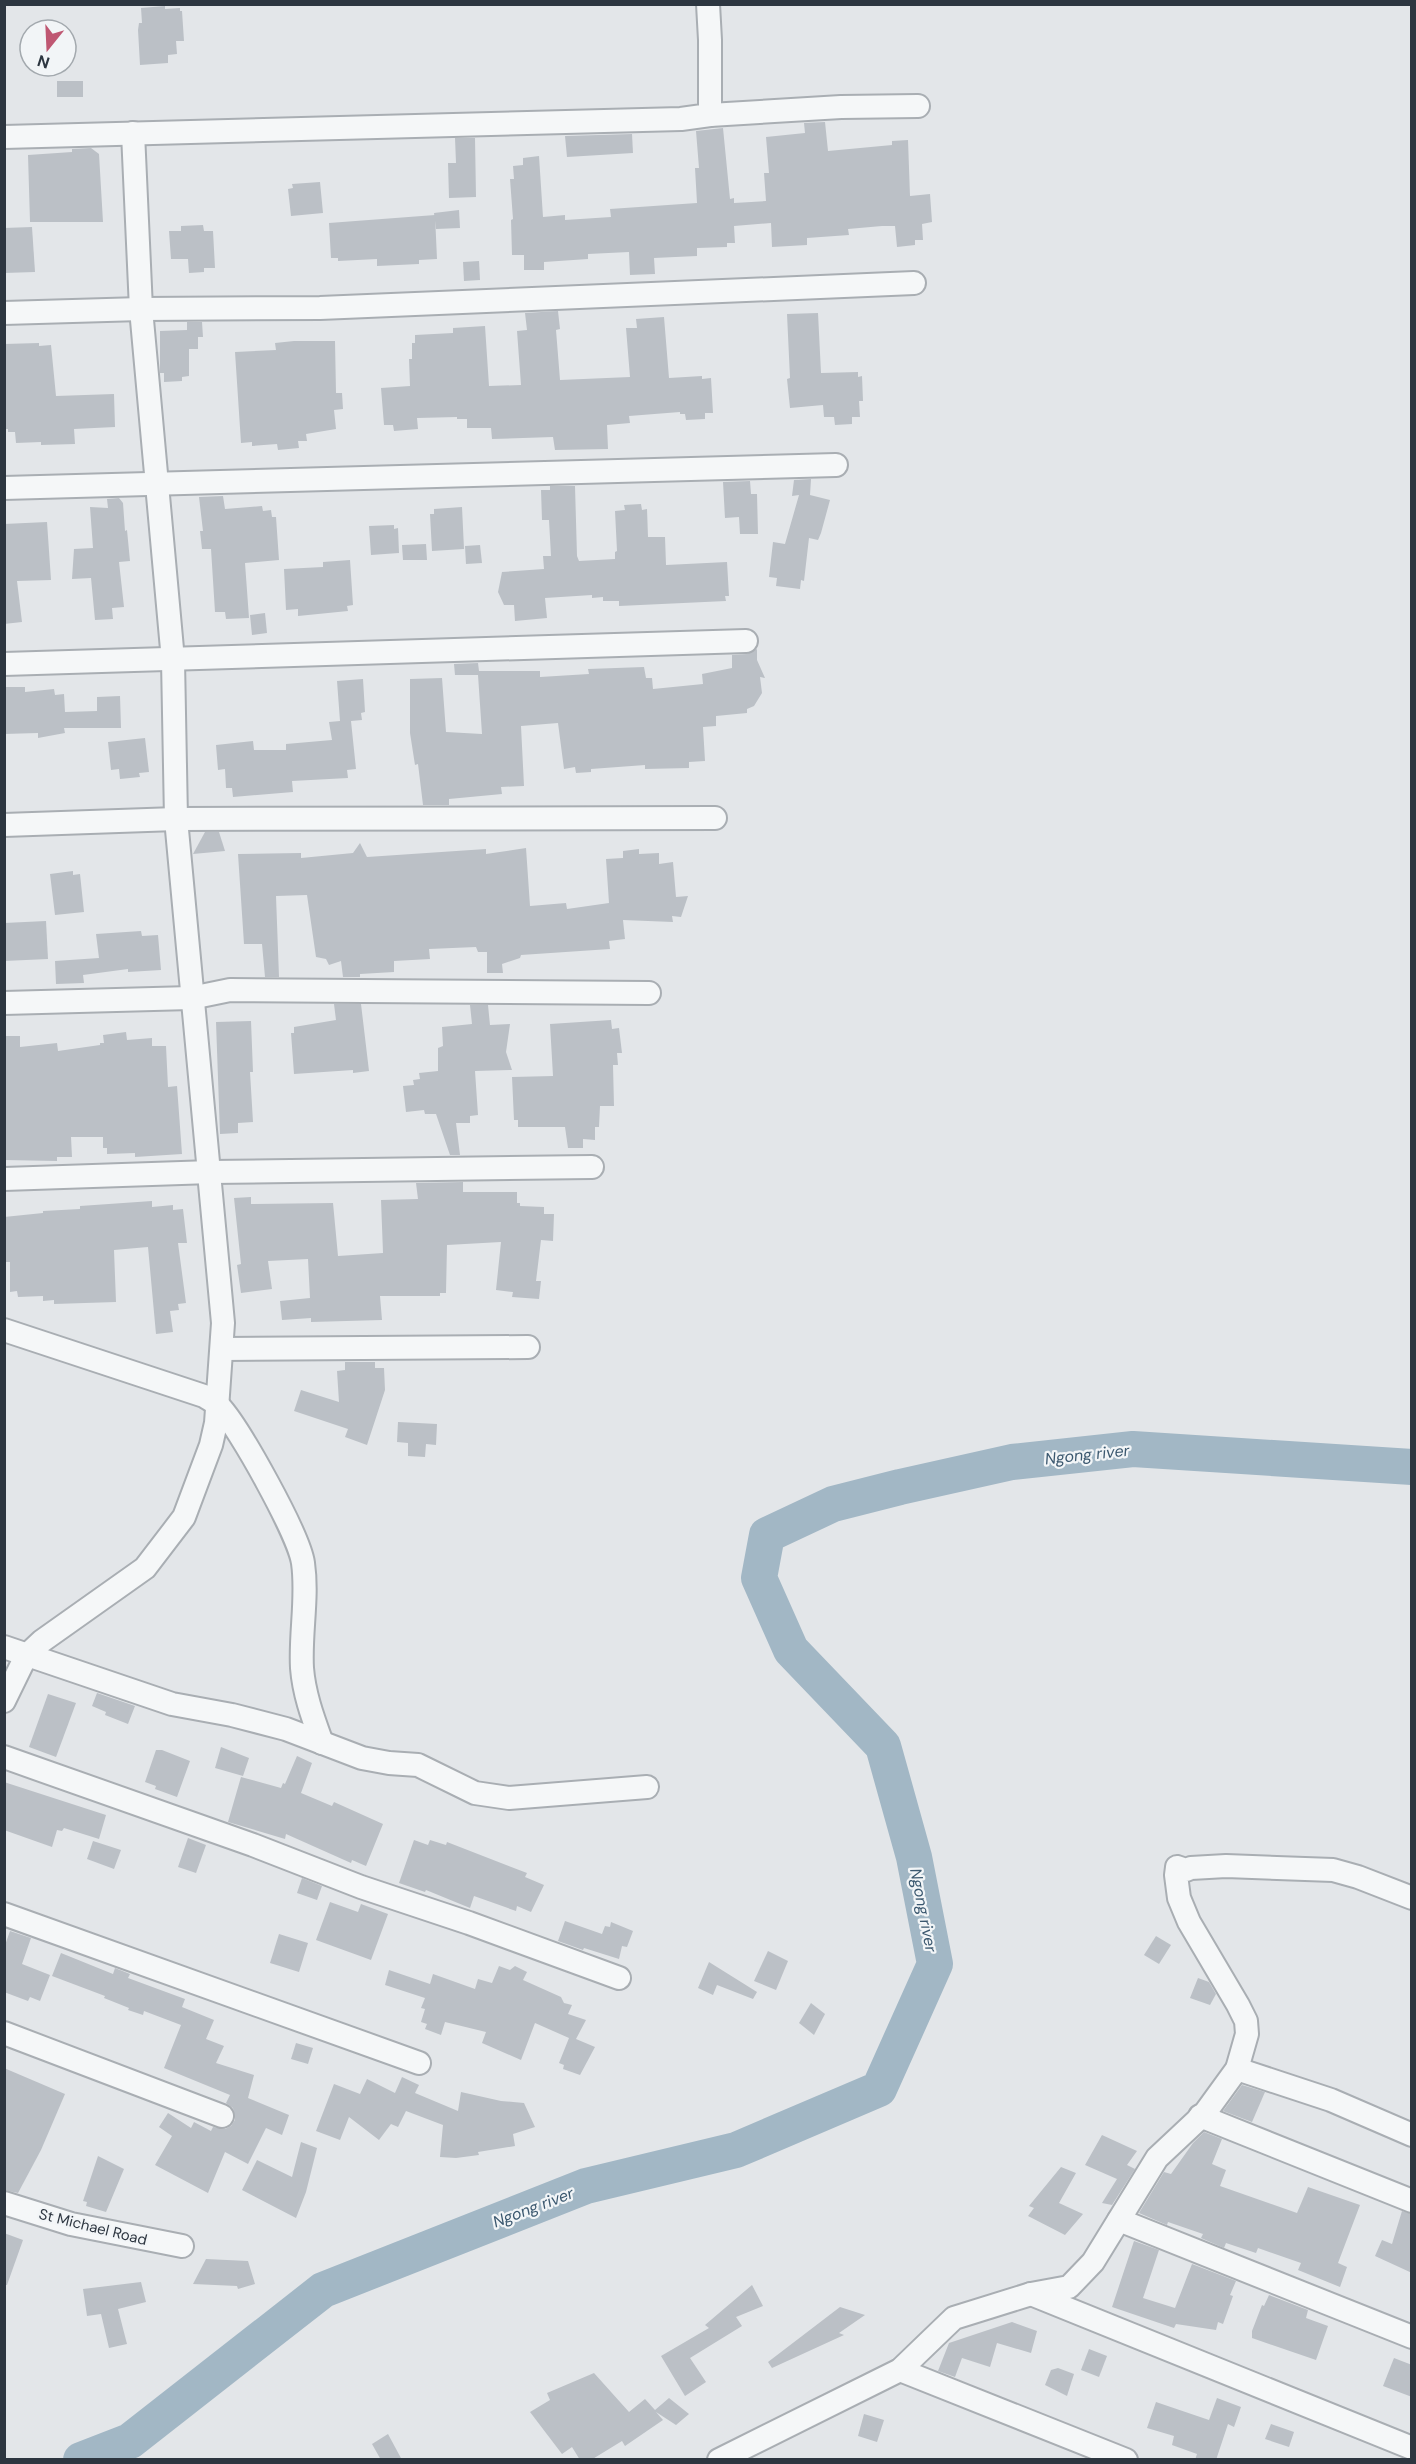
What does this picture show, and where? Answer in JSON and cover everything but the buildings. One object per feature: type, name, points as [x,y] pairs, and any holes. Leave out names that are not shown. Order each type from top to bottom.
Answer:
[{"type":"street","points":[[708,4],[710,115]]},
{"type":"street","points":[[4,137],[681,119],[710,115],[841,107],[918,106]]},
{"type":"street","points":[[4,1701],[26,1656],[42,1641],[145,1568],[184,1517],[211,1445],[219,1405],[224,1323],[211,1172],[191,998],[176,819],[173,660],[141,309],[133,133]]},
{"type":"street","points":[[4,313],[141,309],[320,308],[914,283]]},
{"type":"street","points":[[4,488],[836,465]]},
{"type":"street","points":[[4,664],[746,641]]},
{"type":"street","points":[[4,825],[176,819],[715,818]]},
{"type":"street","points":[[4,1003],[191,998],[230,990],[649,993]]},
{"type":"street","points":[[4,1179],[211,1172],[592,1167]]},
{"type":"street","points":[[4,1330],[204,1396],[219,1405],[235,1427],[265,1480],[303,1561],[305,1610],[302,1667],[309,1707],[322,1743]]},
{"type":"street","points":[[223,1349],[528,1347]]},
{"type":"street","points":[[4,1647],[172,1704],[231,1715],[286,1729],[362,1758],[418,1765],[475,1793],[509,1798],[647,1787]]},
{"type":"street","points":[[4,1757],[253,1845],[360,1887],[480,1927],[619,1978]]},
{"type":"street","points":[[722,2459],[900,2370],[954,2318],[1031,2294],[1069,2287],[1093,2262],[1157,2158],[1205,2113],[1237,2068],[1247,2034],[1246,2021],[1238,2005],[1189,1923],[1179,1898],[1177,1867],[1186,1870],[1226,1866],[1333,1870],[1412,1898]]},
{"type":"street","points":[[4,1914],[419,2063]]},
{"type":"street","points":[[4,2033],[222,2116]]},
{"type":"street","points":[[1237,2068],[1331,2100],[1412,2135]]},
{"type":"street","points":[[1200,2116],[1412,2201]]},
{"type":"street","name":"St Michael Road","points":[[4,2203],[70,2224],[182,2246]]},
{"type":"street","points":[[1119,2220],[1412,2337]]},
{"type":"street","points":[[1031,2294],[1412,2448]]},
{"type":"street","points":[[900,2370],[1126,2460]]},
{"type":"waterway","name":"Ngong river","points":[[81,2460],[130,2441],[323,2290],[586,2186],[736,2150],[879,2089],[935,1964],[914,1857],[883,1746],[791,1650],[759,1578],[767,1535],[833,1504],[900,1487],[1012,1462],[1133,1449],[1412,1467]]}]
